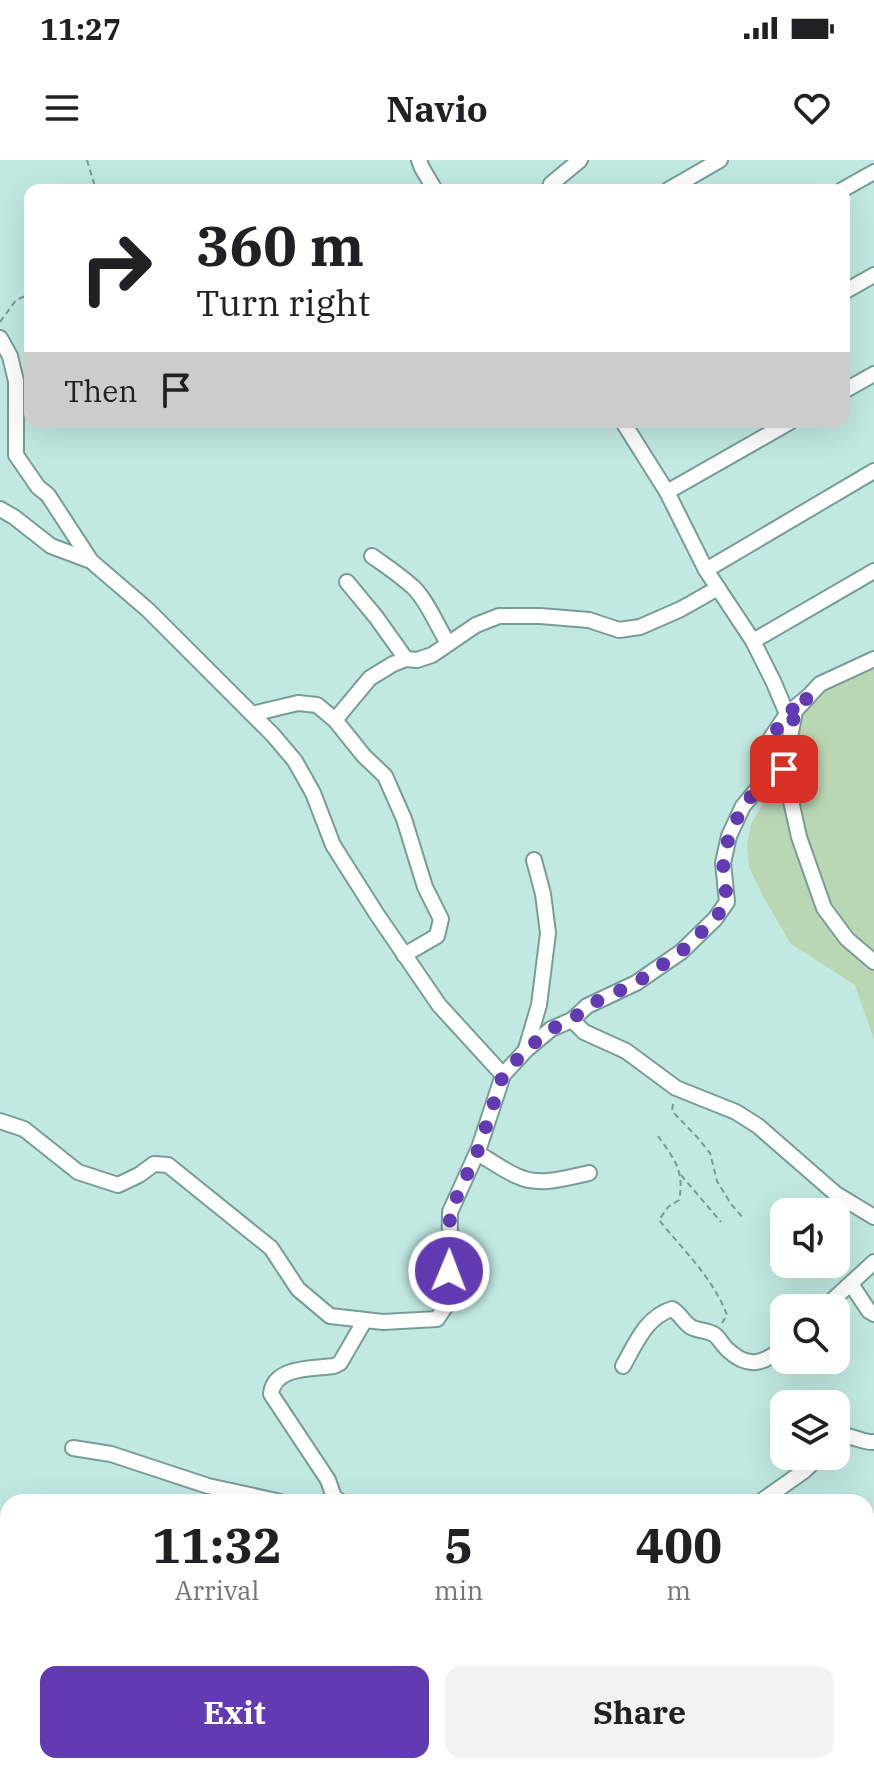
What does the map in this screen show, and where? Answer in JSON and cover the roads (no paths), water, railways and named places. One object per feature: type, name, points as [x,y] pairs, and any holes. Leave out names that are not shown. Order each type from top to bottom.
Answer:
[{"type":"street","points":[[419,160],[431,184]]},
{"type":"street","points":[[551,184],[580,160]]},
{"type":"street","points":[[678,184],[720,160]]},
{"type":"street","points":[[850,186],[874,172]]},
{"type":"street","points":[[850,289],[874,275]]},
{"type":"street","points":[[0,338],[10,356],[16,381],[16,455],[38,487],[48,495],[91,561],[148,610],[295,761],[313,793],[333,845],[404,955],[439,1005],[503,1075]]},
{"type":"street","points":[[850,388],[874,374]]},
{"type":"street","points":[[627,428],[667,492],[706,570],[753,641],[787,714]]},
{"type":"street","points":[[667,492],[779,428]]},
{"type":"street","points":[[706,570],[874,471]]},
{"type":"street","points":[[0,509],[51,546],[91,561]]},
{"type":"street","points":[[372,556],[415,588],[448,643]]},
{"type":"street","points":[[753,641],[874,571]]},
{"type":"street","points":[[347,582],[406,659]]},
{"type":"street","points":[[335,720],[370,678],[406,659],[417,660],[432,655],[476,625],[499,616],[589,620],[619,630],[640,627],[718,588]]},
{"type":"street","points":[[874,659],[820,684],[795,711],[784,769],[799,837],[824,908],[847,939],[874,962]]},
{"type":"street","points":[[0,1121],[24,1129],[78,1172],[118,1185],[154,1164],[168,1165],[271,1248],[298,1289],[330,1316],[383,1322],[437,1319],[449,1301],[450,1212],[477,1153],[503,1075],[551,1029],[572,1020],[587,1006],[636,983],[681,952],[715,919],[727,902],[723,863],[729,836],[743,806],[765,780],[771,738],[787,714],[809,696]]},
{"type":"street","points":[[252,714],[298,703],[317,705],[335,720],[385,776],[404,819],[425,887],[441,919],[437,936],[404,955]]},
{"type":"street","points":[[526,1050],[539,1005],[548,933],[543,894],[534,860]]},
{"type":"street","points":[[572,1020],[584,1032],[626,1051],[676,1088],[736,1112],[758,1126],[836,1194],[874,1217]]},
{"type":"street","points":[[477,1153],[519,1177],[534,1181],[559,1180],[589,1173]]},
{"type":"street","points":[[840,1294],[874,1262]]},
{"type":"street","points":[[851,1284],[874,1314]]},
{"type":"street","points":[[623,1366],[649,1322],[672,1309],[691,1327],[714,1334],[730,1352],[748,1362],[770,1358]]},
{"type":"street","points":[[333,1494],[328,1480],[271,1394],[272,1386],[290,1371],[340,1363],[365,1320]]},
{"type":"street","points":[[850,1436],[874,1442]]},
{"type":"street","points":[[73,1448],[111,1454],[208,1486],[244,1494]]},
{"type":"street","points":[[771,1494],[805,1470]]}]
